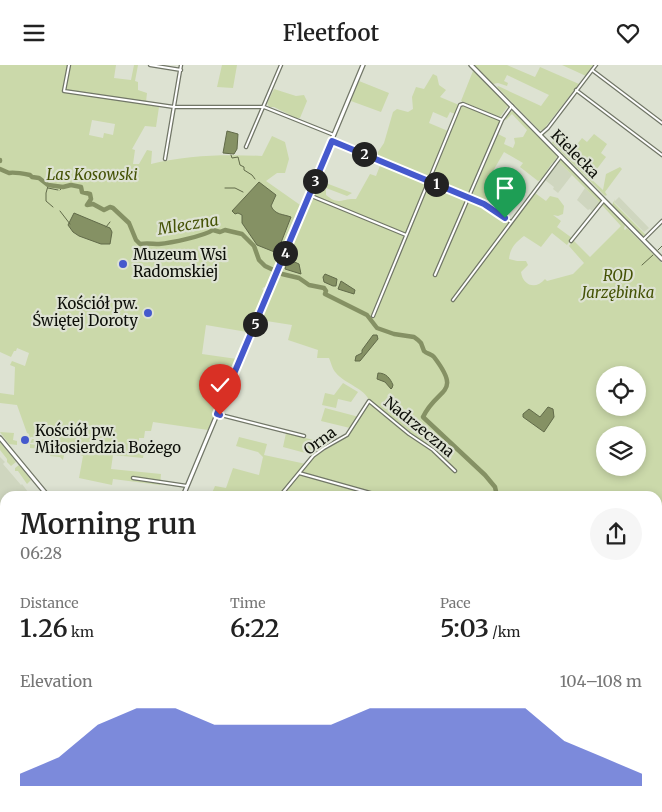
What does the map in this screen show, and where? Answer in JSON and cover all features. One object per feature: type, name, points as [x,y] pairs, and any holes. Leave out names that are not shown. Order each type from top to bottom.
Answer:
[{"type":"street","points":[[69,65],[64,91],[174,107],[264,107],[334,135]]},
{"type":"street","points":[[150,65],[180,70]]},
{"type":"street","points":[[165,159],[181,65]]},
{"type":"street","points":[[246,147],[281,65]]},
{"type":"street","points":[[186,491],[363,65]]},
{"type":"street","name":"Kielecka","points":[[471,65],[662,259]]},
{"type":"street","points":[[540,135],[548,128],[596,65]]},
{"type":"street","points":[[592,70],[662,123]]},
{"type":"street","points":[[576,90],[662,155]]},
{"type":"street","points":[[373,316],[460,105],[464,104],[502,120]]},
{"type":"street","points":[[435,275],[502,120],[512,106]]},
{"type":"street","points":[[332,141],[490,207],[510,222]]},
{"type":"street","points":[[453,300],[561,156]]},
{"type":"street","points":[[309,195],[406,235]]},
{"type":"street","points":[[571,241],[604,200]]},
{"type":"street","points":[[643,239],[662,221]]},
{"type":"street","name":"Nadrzeczna","points":[[369,401],[409,434],[433,450],[456,471]]},
{"type":"street","name":"Orna","points":[[284,491],[313,456],[347,435],[369,401]]},
{"type":"street","points":[[217,414],[304,436]]},
{"type":"street","points":[[0,438],[44,491]]},
{"type":"street","points":[[299,473],[363,491]]},
{"type":"street","points":[[132,478],[188,486]]},
{"type":"shaded area","points":[[227,131],[238,134],[237,149],[234,154],[223,153]]},
{"type":"shaded area","points":[[559,162],[572,175],[558,193],[545,180]]},
{"type":"shaded area","points":[[259,182],[276,195],[271,206],[273,209],[277,213],[291,217],[277,253],[257,245],[242,223],[242,215],[235,214],[232,211]]},
{"type":"shaded area","points":[[585,188],[599,202],[592,211],[588,210],[577,200]]},
{"type":"shaded area","points":[[619,197],[649,228],[644,232],[614,202]]},
{"type":"shaded area","points":[[74,213],[110,228],[112,232],[110,244],[101,244],[73,232],[68,225]]},
{"type":"shaded area","points":[[288,259],[299,264],[301,274],[285,269]]},
{"type":"shaded area","points":[[325,274],[337,279],[336,286],[324,282],[323,277]]},
{"type":"shaded area","points":[[341,281],[355,290],[354,294],[338,289]]},
{"type":"shaded area","points":[[373,335],[377,335],[378,339],[360,361],[355,361],[356,356],[362,353],[362,350]]},
{"type":"shaded area","points":[[378,373],[389,378],[393,385],[391,389],[385,382],[377,379]]},
{"type":"shaded area","points":[[548,407],[553,409],[554,417],[544,432],[523,417],[523,414],[529,409],[540,417]]},
{"type":"shaded area","points":[[0,457],[5,462],[3,464],[27,491],[0,491]]},
{"type":"green space","points":[[0,65],[116,65],[114,78],[131,80],[134,65],[138,65],[135,81],[138,82],[138,90],[147,93],[146,102],[132,100],[132,102],[159,107],[156,127],[145,126],[132,149],[135,150],[133,164],[139,164],[147,150],[152,151],[151,164],[206,156],[262,156],[272,136],[285,142],[289,159],[285,173],[277,173],[266,181],[303,207],[308,196],[406,236],[429,183],[488,207],[511,224],[535,193],[546,201],[550,196],[558,198],[564,206],[563,214],[553,215],[561,221],[557,227],[572,238],[567,245],[552,233],[541,247],[524,236],[512,248],[509,259],[526,261],[528,265],[521,272],[524,281],[530,285],[538,285],[545,279],[547,281],[573,274],[584,263],[569,246],[573,240],[590,257],[621,226],[601,204],[604,203],[625,225],[624,229],[627,228],[662,263],[662,491],[285,491],[315,456],[348,436],[370,402],[364,393],[336,373],[329,358],[317,358],[318,350],[288,340],[292,325],[260,320],[276,282],[278,273],[274,272],[268,288],[264,287],[262,289],[266,293],[247,339],[247,332],[206,325],[202,354],[237,359],[208,430],[153,422],[151,431],[145,431],[144,438],[139,438],[139,444],[151,446],[151,452],[144,451],[143,458],[113,455],[111,469],[161,474],[160,485],[113,479],[112,485],[79,478],[83,456],[65,450],[63,460],[60,457],[50,456],[51,435],[42,435],[41,438],[31,437],[28,440],[29,434],[17,405],[0,403],[0,393],[14,395],[15,367],[10,365],[12,361],[25,366],[29,353],[17,348],[11,357],[0,352]],"holes":[[[92,120],[115,124],[113,135],[104,133],[103,138],[89,135]]]},
{"type":"green space","points":[[222,65],[237,65],[233,88],[217,87]]},
{"type":"green space","points":[[474,65],[507,65],[535,77],[540,67],[579,84],[543,130],[539,130],[497,87],[541,106],[549,95],[507,75],[504,81],[508,83],[507,86],[498,83],[493,84]]},
{"type":"green space","points":[[562,65],[594,65],[586,76]]},
{"type":"green space","points":[[473,71],[508,106],[500,117],[461,101]]},
{"type":"green space","points":[[433,74],[437,76],[439,85],[446,90],[440,97],[459,105],[455,114],[450,112],[447,118],[433,112],[429,123],[448,131],[428,179],[381,161],[378,157],[378,152],[384,143],[393,112],[397,109],[408,112],[413,109],[412,97],[416,87],[424,89]]},
{"type":"green space","points":[[359,81],[389,93],[381,112],[351,101]]},
{"type":"green space","points":[[274,89],[296,96],[304,95],[307,101],[300,118],[296,118],[274,107],[269,107],[267,103]]},
{"type":"green space","points":[[464,106],[501,120],[468,196],[431,180],[461,107]]},
{"type":"green space","points":[[513,111],[557,156],[544,176],[538,181],[520,167],[523,163],[504,152],[493,171],[511,179],[491,206],[471,198],[498,134],[506,138],[504,144],[513,148],[514,138],[523,137],[527,130],[512,114],[506,120],[504,118],[509,112]]},
{"type":"green space","points":[[594,134],[607,144],[601,153],[606,157],[590,178],[603,190],[606,174],[620,167],[622,169],[605,192],[607,195],[605,196],[552,143],[553,141],[568,156],[582,138],[587,142]]},
{"type":"green space","points":[[559,160],[562,160],[601,200],[596,207],[599,202],[559,162],[544,179]]},
{"type":"green space","points":[[381,163],[427,181],[406,234],[312,195],[318,180],[352,193],[347,196],[326,188],[326,195],[334,200],[356,199],[370,174],[376,176]]},
{"type":"green space","points":[[615,199],[614,203],[646,235],[643,236],[612,205]]},
{"type":"green space","points":[[343,383],[358,392],[351,402],[338,399],[336,408],[322,405],[325,393],[334,395]]},
{"type":"green space","points":[[325,408],[359,417],[350,428],[321,421]]},
{"type":"green space","points":[[0,432],[14,433],[13,440],[17,441],[17,445],[9,444]]},
{"type":"green space","points":[[286,433],[330,444],[313,455],[283,447]]},
{"type":"green space","points":[[239,437],[267,444],[264,455],[306,464],[282,491],[213,491],[215,486],[226,488],[233,468],[259,475],[263,457],[258,452],[236,446]]},
{"type":"green space","points":[[32,439],[49,440],[49,449],[30,448],[30,444],[42,446],[41,442],[30,443]]},
{"type":"green space","points":[[0,442],[16,462],[11,466],[0,450]]},
{"type":"green space","points":[[19,465],[31,480],[27,484],[18,471],[15,471],[15,468]]},
{"type":"waterway","points":[[231,155],[232,158],[238,157],[240,165],[255,179]]},
{"type":"waterway","name":"Mleczna","points":[[0,169],[9,173],[30,175],[39,178],[48,185],[81,187],[82,192],[90,194],[91,199],[87,205],[93,204],[104,210],[110,207],[113,208],[129,223],[136,240],[140,244],[171,242],[195,237],[213,230],[220,232],[225,230],[242,234],[254,246],[259,260],[265,266],[282,274],[299,278],[309,285],[324,288],[325,294],[367,315],[377,328],[394,334],[414,337],[421,343],[424,351],[434,357],[442,369],[447,385],[423,417],[485,475],[495,487],[496,491]]},
{"type":"waterway","points":[[48,186],[46,201],[53,207]]},
{"type":"waterway","name":"Mleczna","points":[[60,190],[63,187]]},
{"type":"waterway","name":"Mleczna","points":[[48,188],[58,190]]},
{"type":"waterway","points":[[225,188],[235,188],[243,192]]},
{"type":"waterway","points":[[60,211],[70,224]]},
{"type":"waterway","points":[[106,227],[110,222]]},
{"type":"waterway","points":[[658,250],[662,246]]},
{"type":"waterway","points":[[642,265],[653,255]]},
{"type":"place","name":"Muzeum Wsi Radomskiej","points":[[123,264]]},
{"type":"place","name":"Kościół pw. Świętej Doroty","points":[[148,313]]},
{"type":"place","name":"Kościół pw. Miłosierdzia Bożego","points":[[25,440]]},
{"type":"route","points":[[220,415],[217,414],[332,141],[484,204],[505,218]]},
{"type":"park label","name":"Las Kosowski","points":[[92,175]]},
{"type":"park label","name":"ROD Jarzębinka","points":[[618,284]]}]
